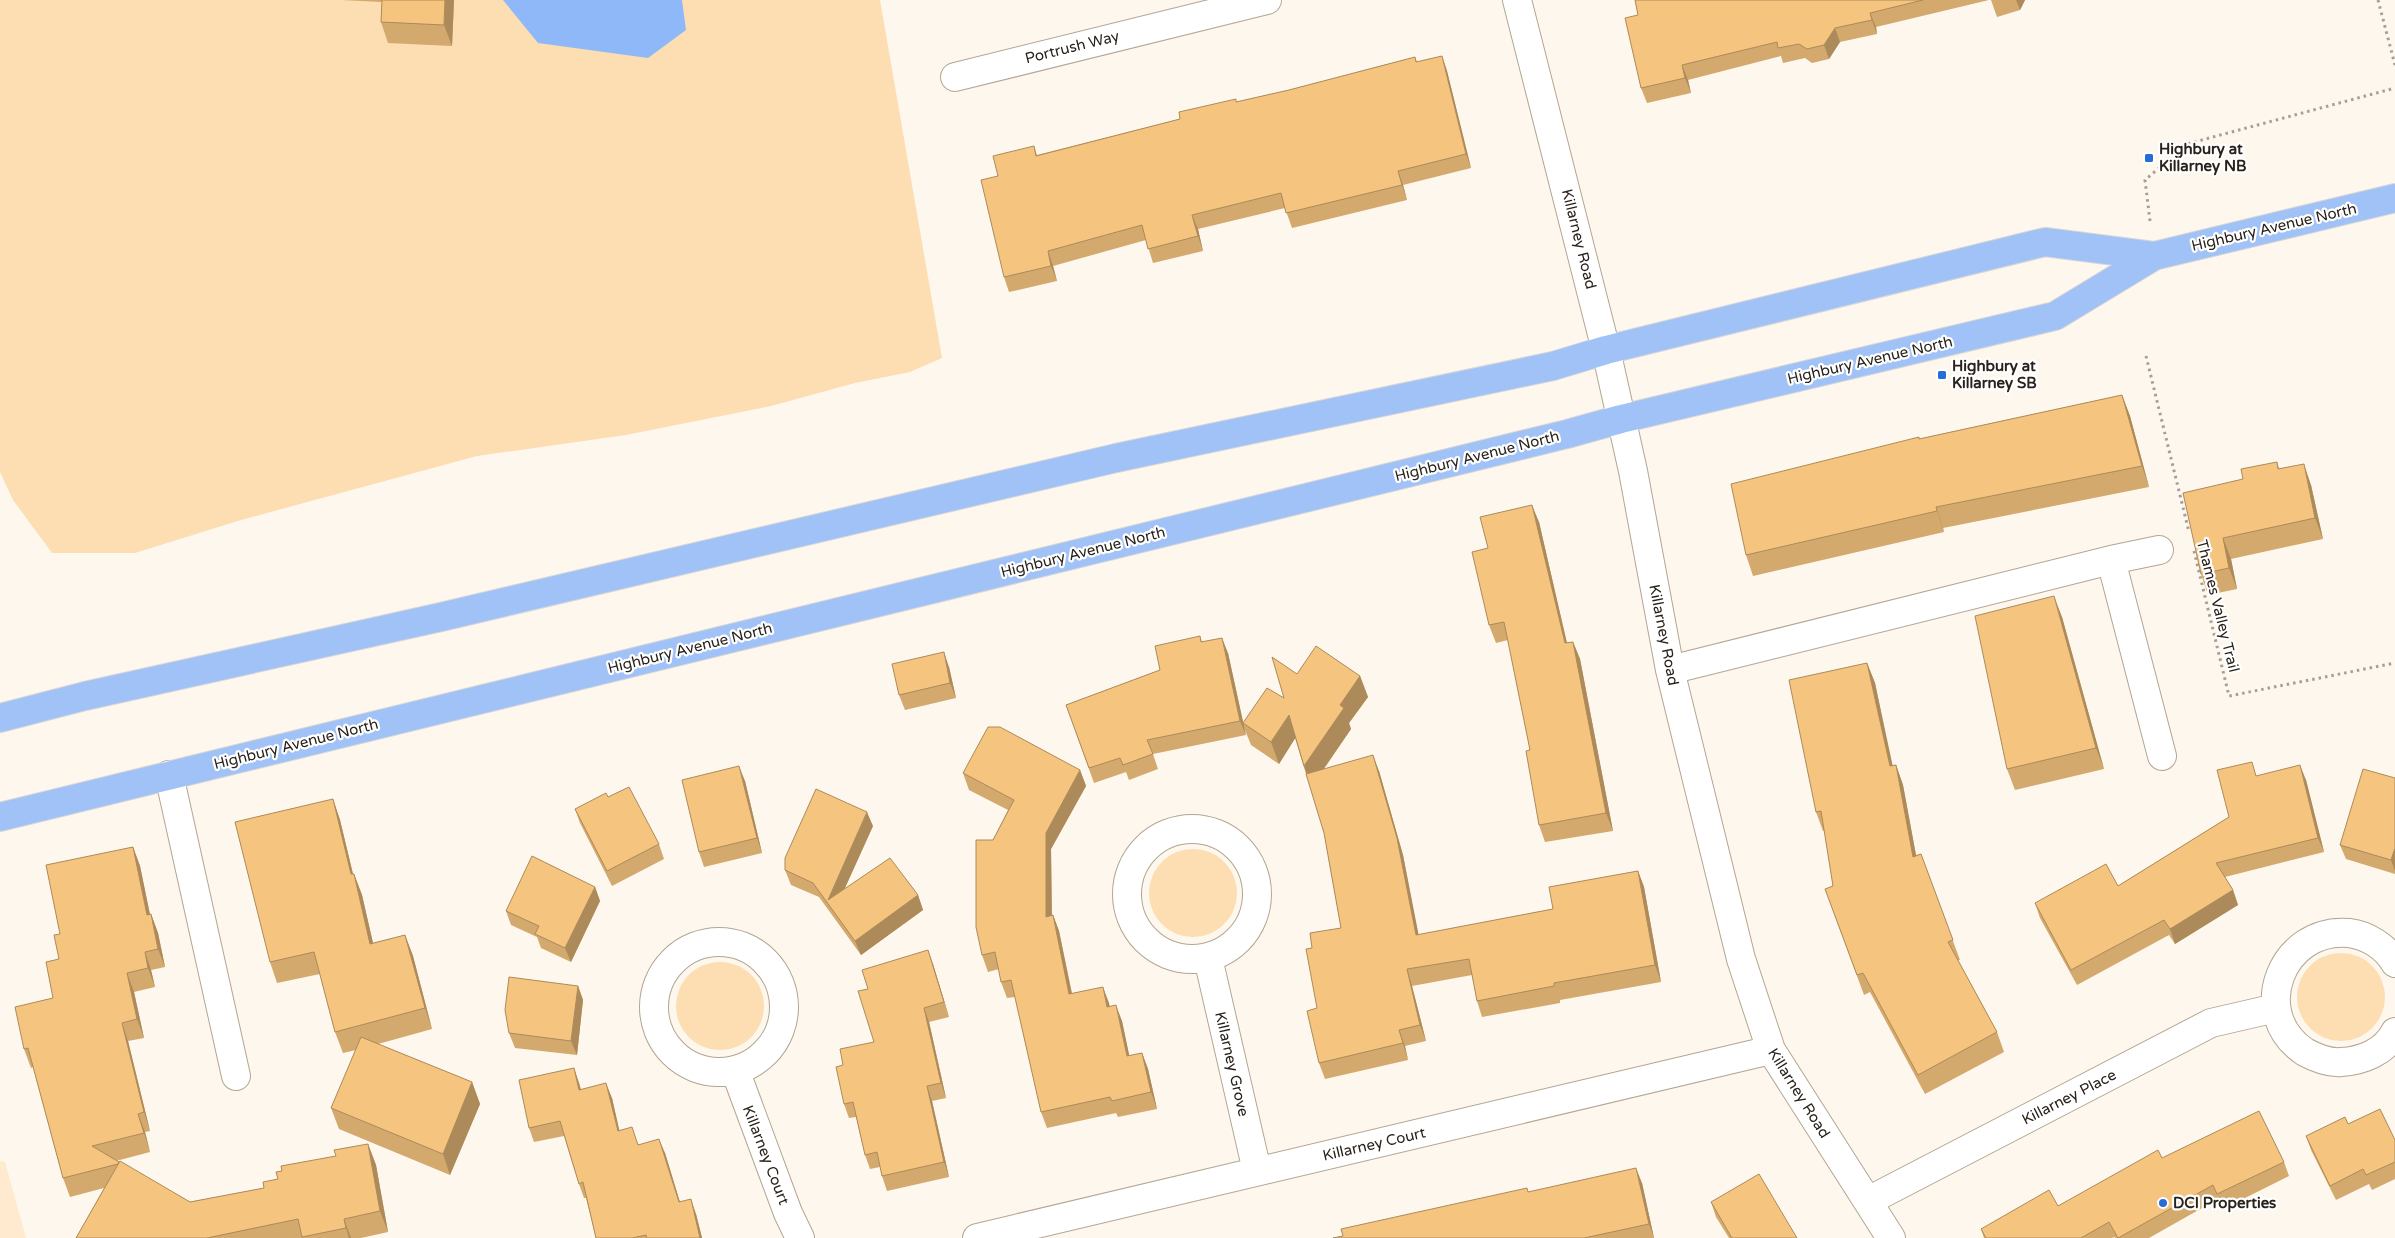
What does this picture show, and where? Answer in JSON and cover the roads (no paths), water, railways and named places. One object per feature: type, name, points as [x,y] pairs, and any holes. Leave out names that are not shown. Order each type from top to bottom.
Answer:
[{"type":"main road","name":"Highbury Avenue North","points":[[0,818],[1621,419],[2055,316],[2154,256],[2395,198]]},
{"type":"main road","name":"Highbury Avenue North","points":[[0,718],[85,696],[440,617],[1116,458],[1553,366],[1606,350],[2044,242],[2154,256]]},
{"type":"street","name":"Portrush Way","points":[[956,77],[1187,9],[1267,0]]},
{"type":"street","name":"Killarney Road","points":[[1516,0],[1606,350],[1670,670],[1740,960],[1771,1050],[1891,1238]]},
{"type":"street","points":[[1670,670],[2111,560],[2158,550]]},
{"type":"street","points":[[2111,560],[2162,756]]},
{"type":"street","points":[[169,775],[236,1076]]},
{"type":"street","points":[[1187,829],[1209,831],[1228,840],[1244,854],[1254,873],[1258,894],[1254,916],[1243,934],[1227,949],[1208,958],[1187,960],[1166,954],[1148,942],[1134,925],[1128,904],[1128,883],[1135,862],[1148,846],[1167,834],[1187,829]]},
{"type":"street","points":[[2395,963],[2376,943],[2357,934],[2336,932],[2315,937],[2297,949],[2284,966],[2277,986],[2276,1008],[2283,1028],[2296,1046],[2314,1057],[2335,1063],[2356,1061],[2376,1052],[2395,1032]]},
{"type":"street","points":[[714,941],[735,943],[755,952],[770,967],[780,986],[784,1007],[780,1028],[770,1047],[754,1062],[735,1070],[713,1072],[692,1067],[674,1054],[661,1037],[654,1017],[654,995],[662,975],[670,964],[693,946],[714,941]]},
{"type":"street","name":"Killarney Grove","points":[[1208,958],[1257,1171]]},
{"type":"street","name":"Killarney Place","points":[[1868,1201],[2211,1023],[2276,1008]]},
{"type":"street","name":"Killarney Court","points":[[977,1238],[1771,1050]]},
{"type":"street","name":"Killarney Court","points":[[735,1070],[788,1213],[800,1238]]},
{"type":"water","points":[[503,0],[682,0],[686,30],[648,58],[538,43]]},
{"type":"place","name":"Highbury at Killarney NB","points":[[2149,158]]},
{"type":"place","name":"Highbury at Killarney SB","points":[[1942,375]]},
{"type":"place","name":"DCI Properties","points":[[2163,1203]]}]
